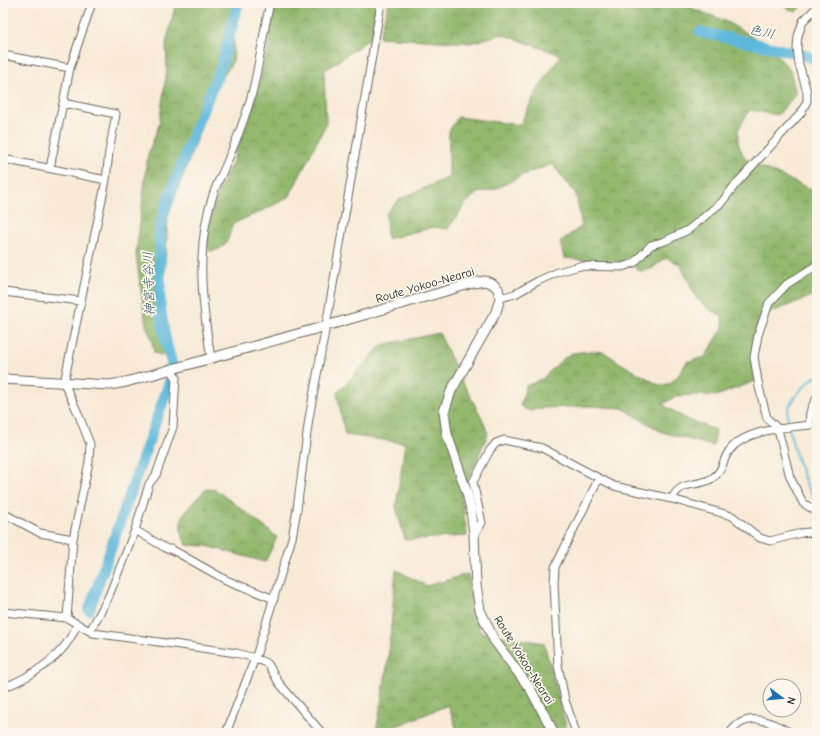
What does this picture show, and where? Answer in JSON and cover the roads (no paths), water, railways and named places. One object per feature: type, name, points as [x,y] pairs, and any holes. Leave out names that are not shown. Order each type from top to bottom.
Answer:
[{"type":"main road","name":"Route Yokoo-Nearai","points":[[3,379],[110,385],[126,382],[326,326],[473,282],[484,281],[494,284],[498,289],[500,298],[496,312],[452,391],[444,412],[447,434],[467,493],[474,534],[476,585],[480,610],[494,640],[531,690],[554,733]]},
{"type":"street","points":[[50,168],[70,68],[92,3]]},
{"type":"street","points":[[211,358],[203,310],[203,240],[213,195],[240,131],[249,103],[258,67],[270,3]]},
{"type":"street","points":[[226,733],[255,658],[292,538],[309,418],[381,3]]},
{"type":"street","points":[[500,298],[515,294],[538,280],[558,272],[580,266],[622,267],[634,262],[651,245],[665,241],[688,230],[722,202],[735,185],[801,113],[808,101],[799,64],[797,48],[803,21],[817,7]]},
{"type":"street","points":[[3,55],[70,68]]},
{"type":"street","points":[[63,103],[116,114],[109,152],[106,180],[64,383],[90,444],[89,462],[73,539],[68,618]]},
{"type":"street","points":[[3,159],[106,180]]},
{"type":"street","points":[[817,265],[787,284],[774,297],[765,311],[758,334],[754,357],[759,387],[767,418],[778,429],[790,477],[803,503],[817,512]]},
{"type":"street","points":[[3,292],[81,301]]},
{"type":"street","points":[[90,631],[108,598],[135,530],[149,484],[156,475],[173,427],[176,377],[170,369]]},
{"type":"street","points":[[672,499],[674,494],[688,484],[708,480],[718,474],[729,452],[738,443],[750,436],[765,430],[810,425],[808,416],[810,408],[817,398]]},
{"type":"street","points":[[474,534],[482,524],[473,482],[490,450],[496,442],[504,440],[542,448],[614,486],[672,499],[732,516],[760,538],[770,541],[801,533],[809,532],[817,535]]},
{"type":"street","points":[[576,733],[565,700],[558,665],[554,583],[555,567],[599,478]]},
{"type":"street","points":[[3,513],[40,533],[73,539]]},
{"type":"street","points":[[135,530],[167,549],[171,549],[226,580],[274,599]]},
{"type":"street","points":[[3,612],[68,618],[93,632],[255,658],[268,664],[279,683],[322,733]]},
{"type":"street","points":[[3,688],[33,673],[54,657],[68,641],[78,624]]},
{"type":"street","points":[[730,733],[735,726],[745,720],[756,719],[770,722],[791,733]]},
{"type":"waterway","name":"神宮寺谷川","points":[[89,610],[172,375],[172,365],[165,337],[160,306],[160,227],[167,202],[222,64],[238,3]]},
{"type":"waterway","name":"色川","points":[[700,32],[808,56],[817,61]]},
{"type":"waterway","points":[[817,376],[795,397],[788,411],[789,428],[799,463],[807,484],[817,501]]}]
